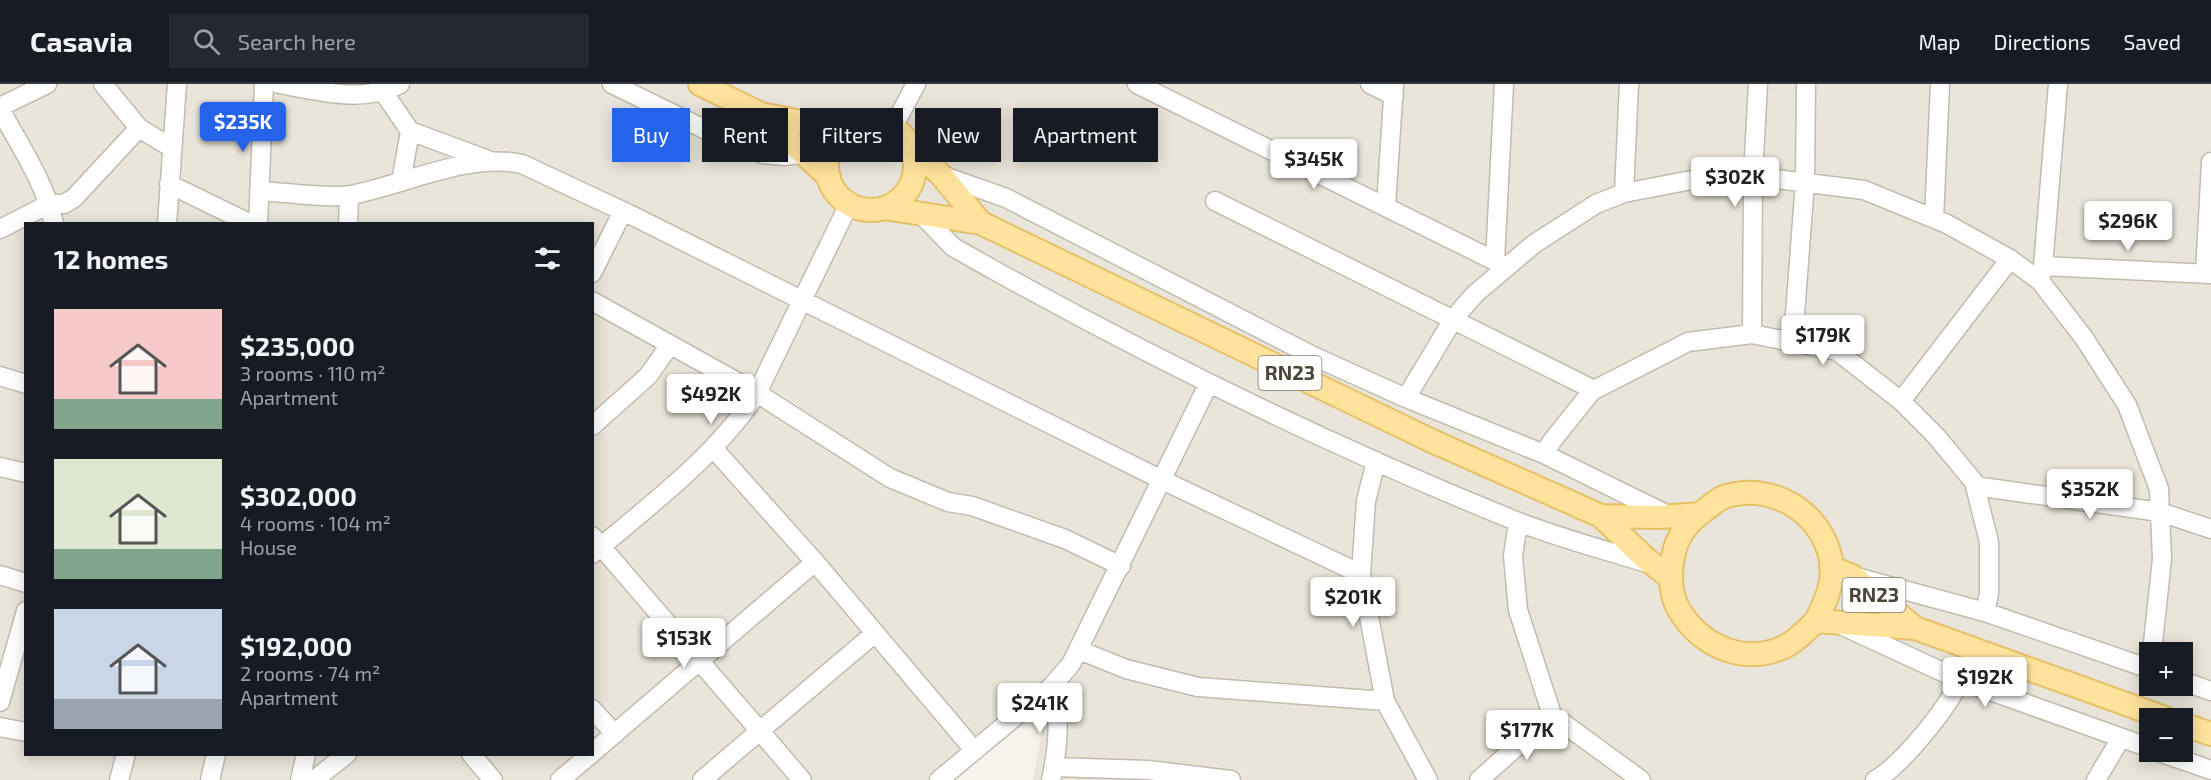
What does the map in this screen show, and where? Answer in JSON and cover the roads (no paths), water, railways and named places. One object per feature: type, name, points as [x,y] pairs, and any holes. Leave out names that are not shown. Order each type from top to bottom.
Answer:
[{"type":"main road","points":[[700,84],[749,108]]},
{"type":"main road","name":"RN23","points":[[903,136],[981,223]]},
{"type":"main road","points":[[788,141],[800,153]]},
{"type":"main road","points":[[884,208],[897,201],[908,191],[914,178],[916,163],[913,149]]},
{"type":"main road","points":[[811,162],[829,177],[836,192],[849,204]]},
{"type":"main road","points":[[829,177],[830,162]]},
{"type":"main road","name":"RN23","points":[[849,204],[866,210],[884,208],[981,223],[1432,441],[1602,516],[1662,572],[1674,601],[1687,623],[1708,642],[1731,652],[1759,654],[1786,646],[1827,623],[1915,628],[2139,709]]},
{"type":"main road","name":"RN23","points":[[1662,572],[1688,522],[1722,498],[1750,492],[1786,500],[1809,517],[1823,535],[1831,567],[1827,623]]},
{"type":"main road","name":"RN23","points":[[1602,516],[1700,514]]},
{"type":"main road","name":"RN23","points":[[1831,567],[1852,576],[1915,628]]},
{"type":"main road","points":[[2193,728],[2211,734]]},
{"type":"street","points":[[47,84],[0,108],[49,204],[54,222]]},
{"type":"street","points":[[103,84],[138,128],[172,148]]},
{"type":"street","points":[[167,222],[177,84]]},
{"type":"street","points":[[258,222],[264,84]]},
{"type":"street","points":[[279,84],[331,93],[384,93],[400,84]]},
{"type":"street","points":[[612,84],[739,146],[763,154],[784,156],[800,154]]},
{"type":"street","points":[[903,108],[916,84]]},
{"type":"street","points":[[1137,84],[1500,263]]},
{"type":"street","points":[[1370,84],[1394,90],[1386,205]]},
{"type":"street","points":[[1500,263],[1504,84]]},
{"type":"street","points":[[1624,193],[1629,84]]},
{"type":"street","points":[[1752,334],[1753,176],[1758,84]]},
{"type":"street","points":[[1793,341],[1805,182],[1806,84]]},
{"type":"street","points":[[1935,219],[1940,84]]},
{"type":"street","points":[[2058,84],[2041,274],[2127,405],[2159,489],[2162,560],[2152,642]]},
{"type":"street","points":[[384,93],[410,131],[490,161],[522,164],[624,211],[1162,480],[1361,574]]},
{"type":"street","points":[[0,229],[49,204],[64,204],[74,198],[138,128]]},
{"type":"street","points":[[401,182],[410,131]]},
{"type":"street","points":[[260,191],[349,195],[490,161]]},
{"type":"street","points":[[1406,398],[1454,318],[1500,263],[1570,218],[1624,193],[1728,173],[1864,190],[1935,219],[2041,274],[2208,274],[2211,162]]},
{"type":"street","points":[[940,175],[1006,198],[1313,356],[1406,398],[1544,454],[1670,516]]},
{"type":"street","points":[[169,184],[247,222]]},
{"type":"street","points":[[348,222],[349,195]]},
{"type":"street","points":[[1215,201],[1454,318],[1594,390]]},
{"type":"street","points":[[802,780],[701,662],[595,545],[713,448],[743,416],[757,393],[849,204]]},
{"type":"street","points":[[594,269],[624,211]]},
{"type":"street","points":[[922,215],[953,247],[1209,383],[1518,522],[1662,572]]},
{"type":"street","points":[[1901,401],[2010,259]]},
{"type":"street","points":[[594,302],[757,393],[890,478],[948,502],[972,506],[1065,539],[1121,566]]},
{"type":"street","points":[[1544,454],[1594,390],[1688,342],[1752,334],[1837,351],[1901,401],[1936,436],[1975,486],[1989,542],[1989,594],[1985,612]]},
{"type":"street","points":[[594,424],[648,376],[670,345]]},
{"type":"street","points":[[0,376],[24,383]]},
{"type":"street","points":[[939,780],[1052,686],[1080,650],[1209,383]]},
{"type":"street","points":[[713,448],[815,562],[974,750]]},
{"type":"street","points":[[1376,460],[1366,501],[1361,574],[1385,701],[1428,780]]},
{"type":"street","points":[[0,467],[24,473]]},
{"type":"street","points":[[1975,486],[2160,512],[2211,529]]},
{"type":"street","points":[[1518,522],[1513,556],[1518,610],[1552,715],[1641,780]]},
{"type":"street","points":[[594,752],[815,562]]},
{"type":"street","points":[[0,575],[24,582]]},
{"type":"street","points":[[1852,576],[1985,612],[2139,660]]},
{"type":"street","points":[[0,702],[11,676],[24,620]]},
{"type":"street","points":[[1827,623],[1960,680],[2139,744]]},
{"type":"street","points":[[702,780],[874,634]]},
{"type":"street","points":[[1080,650],[1126,669],[1198,687],[1385,701]]},
{"type":"street","points":[[1875,780],[1884,775],[1923,734],[1960,680]]},
{"type":"street","points":[[2193,685],[2211,692]]},
{"type":"street","points":[[1052,686],[1058,707],[1053,774],[1148,775],[1231,780]]},
{"type":"street","points":[[594,711],[615,734]]},
{"type":"street","points":[[1479,780],[1552,715]]},
{"type":"street","points":[[0,727],[24,732]]},
{"type":"street","points":[[2096,780],[2121,738]]},
{"type":"street","points":[[119,780],[125,756]]},
{"type":"street","points":[[216,756],[217,779]]},
{"type":"street","points":[[300,780],[306,756]]},
{"type":"street","points":[[314,780],[344,756]]},
{"type":"street","points":[[473,756],[493,780]]},
{"type":"street","points":[[560,780],[590,756]]},
{"type":"street","points":[[2188,762],[2211,770]]}]
